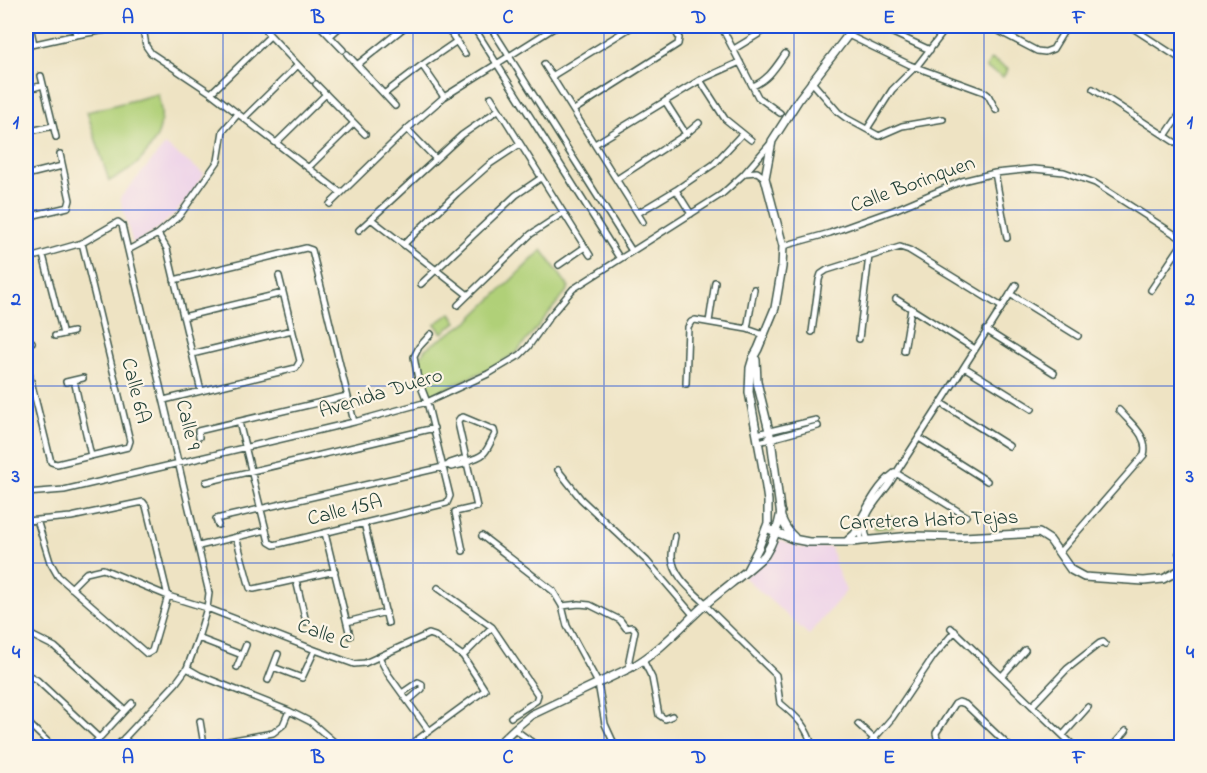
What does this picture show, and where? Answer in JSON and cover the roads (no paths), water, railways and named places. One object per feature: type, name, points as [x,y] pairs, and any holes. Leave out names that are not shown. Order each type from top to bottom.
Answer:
[{"type":"street","points":[[30,26],[34,44]]},
{"type":"street","points":[[74,26],[76,34]]},
{"type":"street","points":[[26,46],[76,34],[130,26]]},
{"type":"street","points":[[141,26],[146,46],[151,53],[211,93],[340,193]]},
{"type":"street","points":[[320,26],[395,106]]},
{"type":"street","points":[[330,36],[341,26]]},
{"type":"street","points":[[357,65],[406,26]]},
{"type":"street","points":[[446,26],[465,54]]},
{"type":"street","points":[[473,26],[620,259]]},
{"type":"street","points":[[490,26],[632,251]]},
{"type":"street","points":[[330,204],[407,129],[444,97],[556,26]]},
{"type":"street","points":[[552,76],[633,26]]},
{"type":"street","points":[[574,110],[678,44],[679,38],[673,26]]},
{"type":"street","points":[[721,26],[758,97],[776,112]]},
{"type":"street","points":[[734,49],[772,26]]},
{"type":"street","points":[[747,570],[766,528],[768,501],[749,392],[750,368],[775,308],[782,267],[783,246],[765,178],[772,141],[790,110],[855,26]]},
{"type":"street","points":[[878,26],[930,50]]},
{"type":"street","points":[[867,129],[892,90],[930,50],[948,26]]},
{"type":"street","points":[[979,26],[993,28],[1041,52],[1053,49],[1067,26]]},
{"type":"street","points":[[1131,27],[1182,60]]},
{"type":"street","points":[[211,93],[268,33],[365,134]]},
{"type":"street","points":[[848,35],[910,65],[984,92],[996,110]]},
{"type":"street","points":[[384,94],[457,41]]},
{"type":"street","points":[[753,86],[770,75],[785,54]]},
{"type":"street","points":[[595,144],[700,80],[740,62]]},
{"type":"street","points":[[544,64],[643,222]]},
{"type":"street","points":[[128,250],[158,234],[180,215],[218,161],[223,131],[298,65]]},
{"type":"street","points":[[422,65],[444,97]]},
{"type":"street","points":[[41,76],[56,137]]},
{"type":"street","points":[[700,80],[725,119],[751,140]]},
{"type":"street","points":[[812,81],[838,112],[880,136],[902,126],[943,119]]},
{"type":"street","points":[[26,90],[43,85]]},
{"type":"street","points":[[1093,88],[1182,147]]},
{"type":"street","points":[[276,143],[326,94]]},
{"type":"street","points":[[491,97],[590,255]]},
{"type":"street","points":[[665,101],[686,134]]},
{"type":"street","points":[[359,230],[435,158],[462,135],[498,110]]},
{"type":"street","points":[[1165,136],[1182,111]]},
{"type":"street","points":[[308,168],[354,123]]},
{"type":"street","points":[[617,179],[699,123]]},
{"type":"street","points":[[26,132],[53,126]]},
{"type":"street","points":[[407,129],[435,158]]},
{"type":"street","points":[[638,213],[714,164],[742,134]]},
{"type":"street","name":"Avenida Duero","points":[[26,493],[64,490],[354,422],[427,402],[488,374],[520,355],[528,347],[573,289],[722,194],[744,174],[772,141]]},
{"type":"street","points":[[404,244],[490,164],[520,144]]},
{"type":"street","points":[[26,217],[68,207],[70,200],[60,154]]},
{"type":"street","points":[[26,175],[62,166]]},
{"type":"street","name":"Calle Borinquen","points":[[783,246],[830,233],[894,210],[962,181],[995,173],[1034,169],[1055,170],[1101,186],[1182,239]]},
{"type":"street","points":[[744,174],[757,172],[765,178]]},
{"type":"street","points":[[995,173],[1007,238]]},
{"type":"street","points":[[421,284],[516,195],[541,178]]},
{"type":"street","points":[[676,190],[691,214]]},
{"type":"street","points":[[458,305],[531,234],[563,213]]},
{"type":"street","points":[[371,219],[468,295]]},
{"type":"street","name":"Calle 9","points":[[82,243],[118,222],[122,225],[209,592],[207,608],[187,668],[115,747]]},
{"type":"street","points":[[158,234],[167,249],[201,391]]},
{"type":"street","points":[[26,259],[82,243]]},
{"type":"street","name":"Calle 6A","points":[[28,369],[51,462],[57,465],[128,447],[130,441],[82,243]]},
{"type":"street","points":[[1150,291],[1182,244]]},
{"type":"street","points":[[559,265],[585,247]]},
{"type":"street","points":[[812,332],[821,274],[827,270],[900,247],[1002,307]]},
{"type":"street","points":[[174,280],[306,248],[312,250],[354,422]]},
{"type":"street","points":[[43,255],[63,334]]},
{"type":"street","points":[[859,339],[869,256]]},
{"type":"street","points":[[164,400],[296,368],[300,361],[279,276]]},
{"type":"street","points":[[709,322],[715,282]]},
{"type":"street","points":[[864,541],[868,511],[893,479],[1016,285]]},
{"type":"street","points":[[747,329],[754,289]]},
{"type":"street","points":[[183,317],[283,293]]},
{"type":"street","points":[[1010,294],[1078,336]]},
{"type":"street","points":[[896,299],[975,349]]},
{"type":"street","points":[[904,351],[911,309]]},
{"type":"street","points":[[686,384],[688,327],[691,322],[695,320],[709,322],[747,329],[764,335]]},
{"type":"street","points":[[192,354],[292,330]]},
{"type":"street","points":[[986,330],[1054,373]]},
{"type":"street","points":[[55,336],[73,332]]},
{"type":"street","name":"Calle 15A","points":[[266,530],[269,542],[274,545],[447,503],[450,496],[445,466],[418,379],[414,357],[431,334]]},
{"type":"street","points":[[758,349],[755,365],[770,435],[783,525],[788,533],[798,540]]},
{"type":"street","points":[[964,367],[1032,409]]},
{"type":"street","points":[[66,382],[83,378]]},
{"type":"street","points":[[74,380],[91,456]]},
{"type":"street","points":[[26,391],[33,389]]},
{"type":"street","points":[[199,437],[198,431],[347,396]]},
{"type":"street","points":[[941,403],[1009,446]]},
{"type":"street","points":[[1059,553],[1144,455],[1146,447],[1143,439],[1119,410]]},
{"type":"street","points":[[218,525],[216,519],[445,466],[464,464],[466,461],[483,456],[495,434],[494,430],[463,417],[458,421],[466,461],[477,507],[454,513],[463,551]]},
{"type":"street","points":[[199,546],[266,530],[239,422]]},
{"type":"street","points":[[758,438],[817,423]]},
{"type":"street","points":[[206,482],[434,428]]},
{"type":"street","points":[[919,438],[987,481]]},
{"type":"street","points":[[558,470],[581,499],[647,561],[694,616]]},
{"type":"street","points":[[846,542],[855,534],[881,486],[896,472]]},
{"type":"street","points":[[896,472],[966,516]]},
{"type":"street","points":[[26,520],[71,517],[143,502],[146,506],[168,596],[152,651],[147,654],[58,576],[50,562],[37,520]]},
{"type":"street","points":[[494,747],[531,716],[643,660],[765,555],[776,533],[781,512]]},
{"type":"street","points":[[364,523],[388,623]]},
{"type":"street","points":[[860,525],[864,541]]},
{"type":"street","name":"Carretera Hato Tejas","points":[[766,528],[809,542],[864,541],[911,536],[963,537],[1039,533],[1050,540],[1071,570],[1084,577],[1148,581],[1163,579],[1182,569]]},
{"type":"street","points":[[326,532],[350,636]]},
{"type":"street","points":[[482,536],[553,591],[562,606],[567,626],[598,683],[605,724],[616,747]]},
{"type":"street","points":[[675,536],[672,557],[675,570],[776,675],[780,703],[796,716],[808,731],[813,747]]},
{"type":"street","points":[[236,537],[250,588],[334,571]]},
{"type":"street","points":[[1182,550],[1179,553],[1182,556]]},
{"type":"street","name":"Calle C","points":[[71,588],[86,573],[103,569],[168,596],[207,608],[354,664],[365,663],[429,634],[435,636],[463,656],[485,690],[406,747]]},
{"type":"street","points":[[296,579],[306,622]]},
{"type":"street","points":[[438,588],[492,627],[538,695],[536,701],[511,717]]},
{"type":"street","points":[[562,606],[590,605],[620,620],[626,628],[632,627],[635,631],[628,660],[630,668]]},
{"type":"street","points":[[347,622],[386,612]]},
{"type":"street","points":[[463,656],[492,627]]},
{"type":"street","points":[[866,747],[892,718],[953,629],[1076,747]]},
{"type":"street","points":[[26,634],[55,646],[124,710]]},
{"type":"street","points":[[198,638],[242,655]]},
{"type":"street","points":[[1032,706],[1060,675],[1100,643],[1105,644]]},
{"type":"street","points":[[237,667],[246,645]]},
{"type":"street","points":[[273,667],[302,678],[315,650]]},
{"type":"street","points":[[1002,676],[1025,650]]},
{"type":"street","points":[[267,680],[278,654]]},
{"type":"street","points":[[379,657],[388,674],[429,731]]},
{"type":"street","points":[[643,660],[652,678],[659,716],[665,719],[672,716]]},
{"type":"street","points":[[187,668],[311,722],[341,747]]},
{"type":"street","points":[[26,674],[37,680],[99,738]]},
{"type":"street","points":[[1060,675],[1066,681]]},
{"type":"street","points":[[402,693],[418,682],[422,684],[422,689],[408,701]]},
{"type":"street","points":[[947,747],[937,738],[936,733],[955,704],[959,702],[965,704],[1011,747]]},
{"type":"street","points":[[90,747],[132,703]]},
{"type":"street","points":[[1063,735],[1086,709],[1091,717]]},
{"type":"street","points":[[188,747],[273,733],[283,725],[289,711]]},
{"type":"street","points":[[26,721],[54,747]]},
{"type":"street","points":[[200,721],[204,745]]},
{"type":"street","points":[[858,724],[884,747]]},
{"type":"street","points":[[514,729],[540,747]]},
{"type":"street","points":[[1111,747],[1126,731]]},
{"type":"street","points":[[124,738],[135,747]]}]
